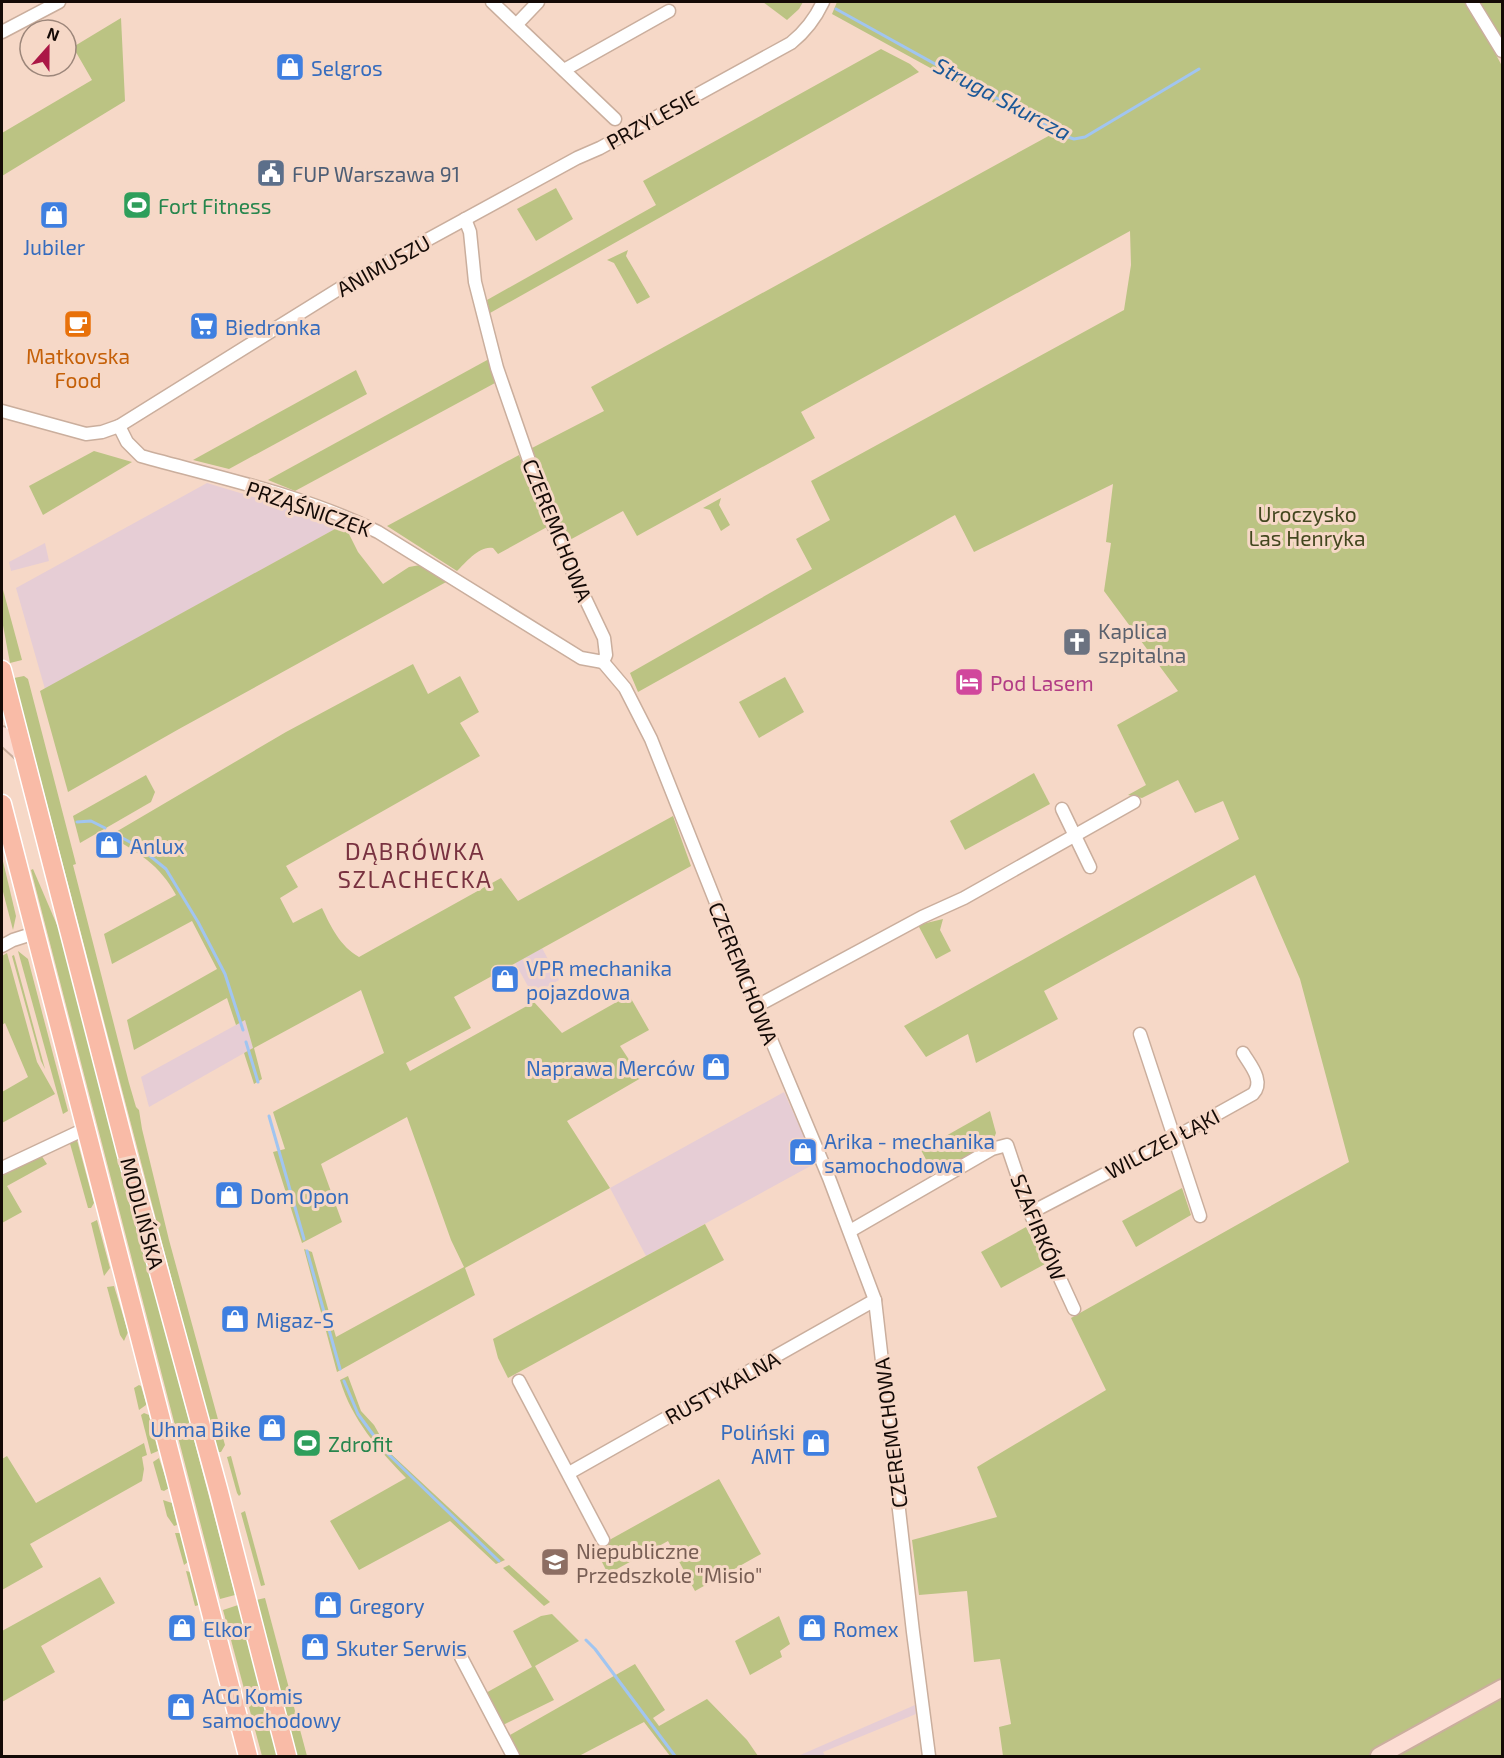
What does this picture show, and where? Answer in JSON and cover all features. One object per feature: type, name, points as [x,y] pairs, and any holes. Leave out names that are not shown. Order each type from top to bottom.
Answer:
[{"type":"main road","name":"MODLIŃSKA","points":[[2,670],[126,1151],[219,1492],[287,1756]]},
{"type":"main road","name":"MODLIŃSKA","points":[[2,804],[248,1756]]},
{"type":"street","points":[[2,32],[59,2]]},
{"type":"street","points":[[492,2],[615,118]]},
{"type":"street","points":[[516,24],[538,2]]},
{"type":"street","name":"PRZYLESIE","points":[[465,219],[791,43],[806,32],[823,2]]},
{"type":"street","points":[[1472,2],[1503,51]]},
{"type":"street","points":[[564,70],[669,10]]},
{"type":"street","name":"ANIMUSZU","points":[[119,426],[350,282],[465,219]]},
{"type":"street","name":"CZEREMCHOWA","points":[[465,219],[470,232],[475,282],[496,368],[542,498],[574,575],[604,638],[606,655],[603,662],[621,681],[651,739],[757,1006],[850,1231],[875,1300],[929,1756]]},
{"type":"street","points":[[2,411],[86,434],[102,432],[119,426]]},
{"type":"street","name":"PRZĄŚNICZEK","points":[[119,426],[128,442],[141,456],[320,508],[362,524],[581,658],[603,662]]},
{"type":"street","points":[[2,710],[7,690]]},
{"type":"street","points":[[2,735],[22,753]]},
{"type":"street","points":[[757,1006],[922,917],[964,898],[1134,802]]},
{"type":"street","points":[[1062,809],[1090,867]]},
{"type":"street","points":[[2,946],[35,933]]},
{"type":"street","points":[[1140,1034],[1200,1216]]},
{"type":"street","name":"WILCZEJ ŁĄKI","points":[[1030,1213],[1253,1094],[1258,1089],[1256,1076],[1243,1053]]},
{"type":"street","points":[[2,1168],[85,1129]]},
{"type":"street","name":"SZAFIRKÓW","points":[[850,1231],[992,1149],[1007,1145],[1030,1213],[1074,1309]]},
{"type":"street","name":"RUSTYKALNA","points":[[569,1473],[875,1300]]},
{"type":"street","points":[[519,1382],[603,1540]]},
{"type":"street","points":[[460,1657],[513,1756]]},
{"type":"street","points":[[1379,1756],[1503,1688]]},
{"type":"shaded area","points":[[207,483],[344,524],[45,689],[16,588]]},
{"type":"shaded area","points":[[45,543],[49,561],[11,571],[9,562]]},
{"type":"shaded area","points":[[542,948],[559,980],[533,995],[515,963]]},
{"type":"shaded area","points":[[245,1020],[253,1048],[149,1107],[141,1077]]},
{"type":"shaded area","points":[[784,1092],[816,1163],[646,1256],[610,1188]]},
{"type":"shaded area","points":[[915,1705],[916,1714],[823,1752],[825,1756],[798,1756]]},
{"type":"green space","points":[[763,2],[803,2],[787,20]]},
{"type":"green space","name":"Uroczysko Las Henryka","points":[[837,2],[1468,2],[1502,66],[1502,1756],[1003,1756],[999,1727],[1011,1724],[1000,1659],[974,1662],[967,1591],[919,1595],[912,1540],[997,1517],[977,1467],[1106,1390],[1071,1318],[1349,1162],[1300,979],[1255,875],[1044,991],[1058,1019],[976,1063],[968,1034],[926,1057],[904,1026],[1239,839],[1223,801],[1195,813],[1178,780],[1142,798],[1128,795],[1146,785],[1117,725],[1178,691],[1104,591],[1111,543],[1106,542],[1113,484],[974,552],[955,515],[638,692],[630,673],[812,569],[796,539],[830,520],[811,481],[1124,310],[1131,265],[1130,231],[801,412],[815,438],[637,536],[623,511],[566,542],[530,449],[604,411],[591,387],[1054,133],[1010,96],[996,104],[832,14]]},
{"type":"green space","points":[[1480,2],[1502,2],[1502,42]]},
{"type":"green space","points":[[121,18],[125,101],[2,176],[2,133],[92,80],[78,56],[78,44]]},
{"type":"green space","points":[[881,49],[910,64],[919,72],[490,313],[487,300],[656,205],[643,181]]},
{"type":"green space","points":[[556,188],[573,219],[536,241],[517,209]]},
{"type":"green space","points":[[628,250],[626,256],[650,297],[637,304],[614,263],[607,260]]},
{"type":"green space","points":[[489,359],[495,383],[295,491],[268,480]]},
{"type":"green space","points":[[356,370],[367,394],[229,469],[193,460]]},
{"type":"green space","points":[[94,451],[132,462],[43,515],[29,486]]},
{"type":"green space","points":[[519,455],[547,527],[498,554],[493,548],[483,549],[457,571],[387,526]]},
{"type":"green space","points":[[721,498],[719,505],[730,525],[721,531],[710,510],[703,508]]},
{"type":"green space","points":[[344,524],[358,552],[383,584],[409,567],[420,565],[448,581],[68,792],[40,691]]},
{"type":"green space","points":[[2,586],[22,660],[10,663],[2,620]]},
{"type":"green space","points":[[413,664],[428,694],[460,676],[479,712],[460,723],[480,756],[286,866],[298,887],[280,898],[293,923],[322,908],[341,942],[359,957],[501,878],[518,901],[673,816],[691,866],[454,997],[471,1028],[406,1063],[410,1071],[534,1002],[562,1033],[629,995],[649,1030],[620,1046],[641,1078],[567,1121],[610,1188],[465,1268],[475,1295],[337,1372],[304,1249],[312,1252],[336,1337],[464,1267],[451,1240],[407,1117],[321,1164],[342,1222],[302,1243],[273,1152],[285,1149],[273,1112],[384,1053],[361,990],[254,1048],[262,1079],[254,1084],[244,1053],[253,1048],[245,1020],[236,1025],[227,998],[134,1050],[127,1020],[217,969],[192,921],[112,964],[104,934],[176,895],[155,867],[109,836],[286,732]]},
{"type":"green space","points":[[24,676],[28,679],[129,1083],[139,1110],[169,1240],[225,1445],[221,1452],[217,1452],[14,678]]},
{"type":"green space","points":[[785,677],[804,712],[759,738],[739,702]]},
{"type":"green space","points":[[1034,773],[1050,804],[965,850],[950,821]]},
{"type":"green space","points":[[146,775],[155,792],[151,802],[80,843],[73,816]]},
{"type":"green space","points":[[2,857],[16,916],[13,930],[2,888]]},
{"type":"green space","points":[[33,869],[60,932],[235,1595],[220,1599],[31,870]]},
{"type":"green space","points":[[943,919],[940,930],[951,951],[936,959],[918,925]]},
{"type":"green space","points":[[18,951],[28,959],[68,1111],[63,1114]]},
{"type":"green space","points":[[7,953],[37,1062],[55,1094],[2,1123],[2,1092],[28,1077],[5,1023],[2,1025],[2,956]]},
{"type":"green space","points":[[14,955],[45,1069],[12,956]]},
{"type":"green space","points":[[990,1111],[996,1133],[992,1143],[934,1175],[921,1150]]},
{"type":"green space","points":[[75,1139],[94,1203],[91,1208],[88,1208],[69,1140]]},
{"type":"green space","points":[[41,1155],[47,1164],[7,1186],[22,1212],[2,1223],[2,1176]]},
{"type":"green space","points":[[1182,1188],[1191,1215],[1136,1247],[1122,1221]]},
{"type":"green space","points":[[97,1220],[110,1268],[104,1276],[91,1223]]},
{"type":"green space","points":[[705,1224],[724,1260],[508,1378],[498,1358],[493,1339]]},
{"type":"green space","points":[[1026,1227],[1045,1264],[1001,1288],[981,1252]]},
{"type":"green space","points":[[114,1286],[128,1332],[124,1341],[120,1335],[107,1287]]},
{"type":"green space","points":[[348,1376],[361,1411],[374,1425],[390,1453],[505,1560],[496,1564],[450,1521],[359,1570],[330,1521],[406,1478],[376,1445],[351,1408],[340,1380]]},
{"type":"green space","points":[[139,1385],[146,1405],[139,1410],[134,1388]]},
{"type":"green space","points":[[144,1413],[149,1415],[158,1451],[151,1454],[141,1415]]},
{"type":"green space","points":[[144,1443],[147,1455],[142,1457],[144,1469],[142,1481],[30,1544],[43,1567],[2,1590],[2,1459],[7,1456],[36,1503]]},
{"type":"green space","points":[[231,1456],[241,1494],[239,1496],[227,1457]]},
{"type":"green space","points":[[159,1458],[169,1488],[164,1491],[161,1490],[153,1462]]},
{"type":"green space","points":[[719,1479],[761,1554],[695,1591],[668,1541],[608,1574],[595,1548]]},
{"type":"green space","points":[[163,1500],[172,1503],[177,1525],[174,1526],[167,1516]]},
{"type":"green space","points":[[245,1511],[265,1585],[261,1586],[241,1513]]},
{"type":"green space","points":[[175,1533],[180,1533],[188,1562],[184,1565]]},
{"type":"green space","points":[[509,1565],[550,1602],[544,1606],[503,1568]]},
{"type":"green space","points":[[186,1571],[191,1572],[199,1605],[195,1606]]},
{"type":"green space","points":[[100,1577],[115,1603],[41,1646],[55,1672],[2,1702],[2,1631]]},
{"type":"green space","points":[[265,1598],[307,1756],[297,1756],[256,1600]]},
{"type":"green space","points":[[238,1605],[277,1756],[262,1756],[223,1610]]},
{"type":"green space","points":[[552,1614],[579,1641],[535,1666],[554,1700],[503,1725],[484,1694],[532,1667],[513,1631],[541,1616]]},
{"type":"green space","points":[[779,1616],[790,1644],[780,1651],[782,1657],[750,1675],[735,1641]]},
{"type":"green space","points":[[635,1664],[665,1710],[653,1718],[659,1726],[707,1699],[747,1740],[758,1756],[670,1756],[644,1722],[579,1756],[523,1756],[518,1754],[510,1735]]},
{"type":"waterway","name":"Struga Skurcza","points":[[836,9],[1074,139],[1085,137],[1199,69]]},
{"type":"waterway","points":[[77,822],[91,821],[105,828]]},
{"type":"waterway","points":[[117,835],[139,847],[166,869],[198,922],[225,974],[243,1030]]},
{"type":"waterway","points":[[246,1042],[258,1082]]},
{"type":"waterway","points":[[269,1116],[304,1239]]},
{"type":"waterway","points":[[307,1251],[340,1369]]},
{"type":"waterway","points":[[344,1381],[358,1414],[385,1451],[499,1561]]},
{"type":"waterway","points":[[586,1640],[675,1756]]},
{"type":"place","name":"Selgros","points":[[290,67]]},
{"type":"place","name":"FUP Warszawa 91","points":[[271,173]]},
{"type":"place","name":"Fort Fitness","points":[[137,205]]},
{"type":"place","name":"Jubiler","points":[[54,215]]},
{"type":"place","name":"Matkovska Food","points":[[78,324]]},
{"type":"place","name":"Biedronka","points":[[204,326]]},
{"type":"place","name":"Kaplica szpitalna","points":[[1077,642]]},
{"type":"place","name":"Pod Lasem","points":[[969,682]]},
{"type":"place","name":"Anlux","points":[[109,845]]},
{"type":"place","name":"VPR mechanika pojazdowa","points":[[505,979]]},
{"type":"place","name":"Naprawa Merców","points":[[716,1067]]},
{"type":"place","name":"Arika - mechanika samochodowa","points":[[803,1152]]},
{"type":"place","name":"Dom Opon","points":[[229,1195]]},
{"type":"place","name":"Migaz-S","points":[[235,1319]]},
{"type":"place","name":"Uhma Bike","points":[[272,1428]]},
{"type":"place","name":"Zdrofit","points":[[307,1443]]},
{"type":"place","name":"Poliński AMT","points":[[816,1443]]},
{"type":"place","name":"Niepubliczne Przedszkole \"Misio\"","points":[[555,1562]]},
{"type":"place","name":"Gregory","points":[[328,1605]]},
{"type":"place","name":"Elkor","points":[[182,1628]]},
{"type":"place","name":"Romex","points":[[812,1628]]},
{"type":"place","name":"Skuter Serwis","points":[[315,1647]]},
{"type":"place","name":"ACG Komis samochodowy","points":[[181,1707]]},
{"type":"district","name":"DĄBRÓWKA SZLACHECKA","points":[[415,864]]}]
